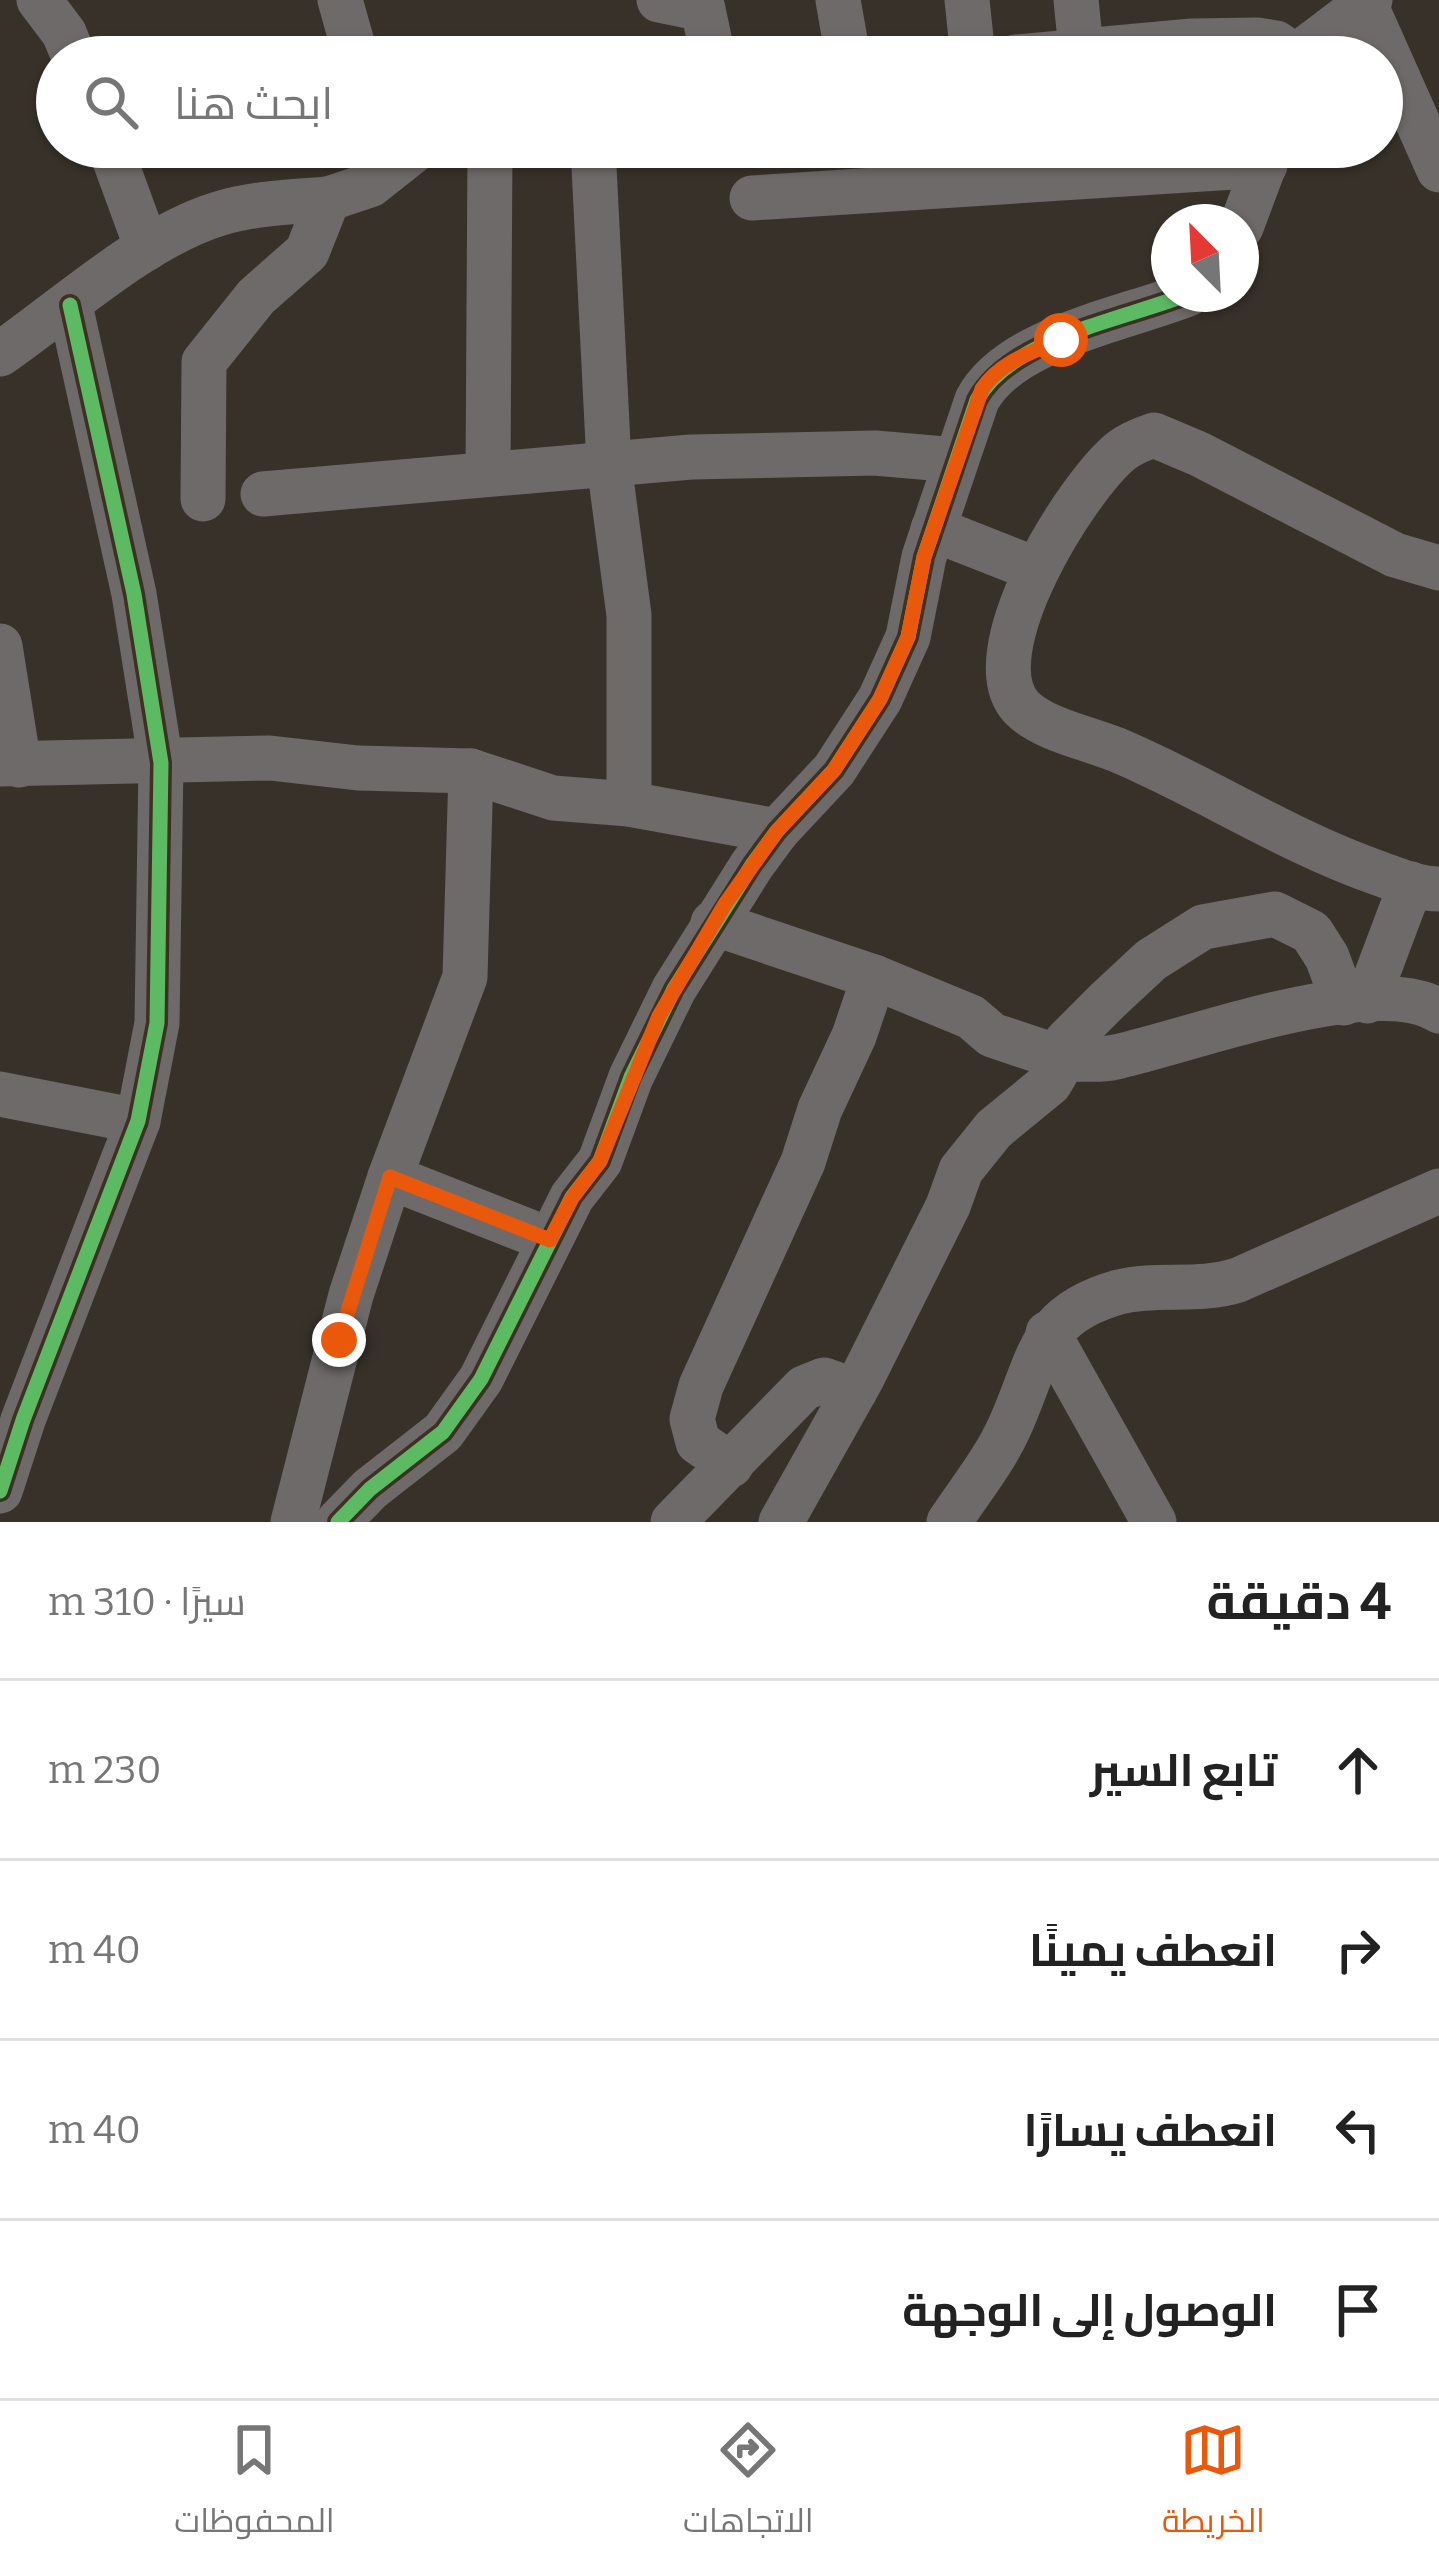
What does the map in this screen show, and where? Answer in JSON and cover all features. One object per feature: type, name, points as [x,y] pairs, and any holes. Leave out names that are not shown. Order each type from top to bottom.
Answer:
[{"type":"street","points":[[39,0],[65,36]]},
{"type":"street","points":[[340,0],[350,36]]},
{"type":"street","points":[[838,0],[844,36]]},
{"type":"street","points":[[967,0],[971,36]]},
{"type":"street","points":[[1076,0],[1080,36]]},
{"type":"street","points":[[675,1],[704,11],[708,36]]},
{"type":"street","points":[[1323,36],[1368,2],[1382,36]]},
{"type":"street","points":[[1403,85],[1439,170]]},
{"type":"street","points":[[118,168],[147,248]]},
{"type":"street","points":[[0,354],[147,248],[197,221],[242,207],[328,199],[364,188],[374,168]]},
{"type":"street","points":[[488,474],[490,168]]},
{"type":"street","points":[[594,168],[609,464],[628,615],[629,804]]},
{"type":"street","points":[[752,198],[1121,168]]},
{"type":"street","points":[[1249,204],[1263,168]]},
{"type":"street","points":[[203,500],[205,362],[256,297],[308,252],[328,199]]},
{"type":"street","points":[[0,1487],[138,1121],[157,1023],[160,763],[134,594],[70,305]]},
{"type":"street","points":[[338,1522],[370,1489],[415,1457],[454,1420],[481,1379],[572,1198],[600,1161],[659,1016],[713,923],[777,831],[834,770],[880,699],[908,637],[933,529],[977,400],[989,378],[1089,328],[1151,307]]},
{"type":"street","points":[[1356,1002],[1425,887],[1308,844],[1123,752],[1043,721],[1021,707],[1011,686],[1010,654],[1035,569],[1060,523],[1110,462],[1131,444],[1154,435],[1395,555],[1439,568]]},
{"type":"street","points":[[263,494],[691,457],[875,453],[956,460]]},
{"type":"street","points":[[933,529],[1035,569]]},
{"type":"street","points":[[0,646],[9,764],[270,758],[358,768],[471,771],[553,798],[629,804],[777,831]]},
{"type":"street","points":[[293,1522],[351,1295],[465,977],[471,771]]},
{"type":"street","points":[[1275,914],[1308,844]]},
{"type":"street","points":[[781,1522],[855,1391],[962,1169],[994,1129],[1050,1083],[1064,1059],[1067,1041],[1150,960],[1203,927],[1275,914],[1311,932],[1356,1002]]},
{"type":"street","points":[[713,923],[874,977],[971,1017],[992,1035],[1064,1059],[1126,1055],[1226,1027],[1356,1002],[1408,1000],[1439,1011]]},
{"type":"street","points":[[731,1465],[698,1442],[692,1419],[701,1386],[803,1162],[874,977]]},
{"type":"street","points":[[0,1094],[138,1121]]},
{"type":"street","points":[[390,1177],[550,1240]]},
{"type":"street","points":[[949,1522],[1007,1432],[1048,1333],[1071,1313],[1124,1291],[1213,1288],[1238,1280],[1439,1191]]},
{"type":"street","points":[[1048,1333],[1154,1522]]},
{"type":"street","points":[[673,1522],[804,1388],[824,1380],[855,1391]]},
{"type":"cycle path","points":[[0,1491],[138,1121],[157,1023],[161,763],[134,594],[70,305]]},
{"type":"cycle path","points":[[338,1522],[370,1489],[443,1432],[481,1379],[572,1197],[600,1161],[631,1077],[674,989],[752,865],[834,770],[880,699],[908,637],[924,557],[977,400],[993,379],[1042,346],[1151,306]]},
{"type":"route","points":[[339,1340],[390,1177],[550,1240],[572,1198],[600,1161],[659,1016],[725,904],[777,831],[834,770],[880,699],[908,637],[924,557],[982,389],[1010,363],[1061,340]]}]
